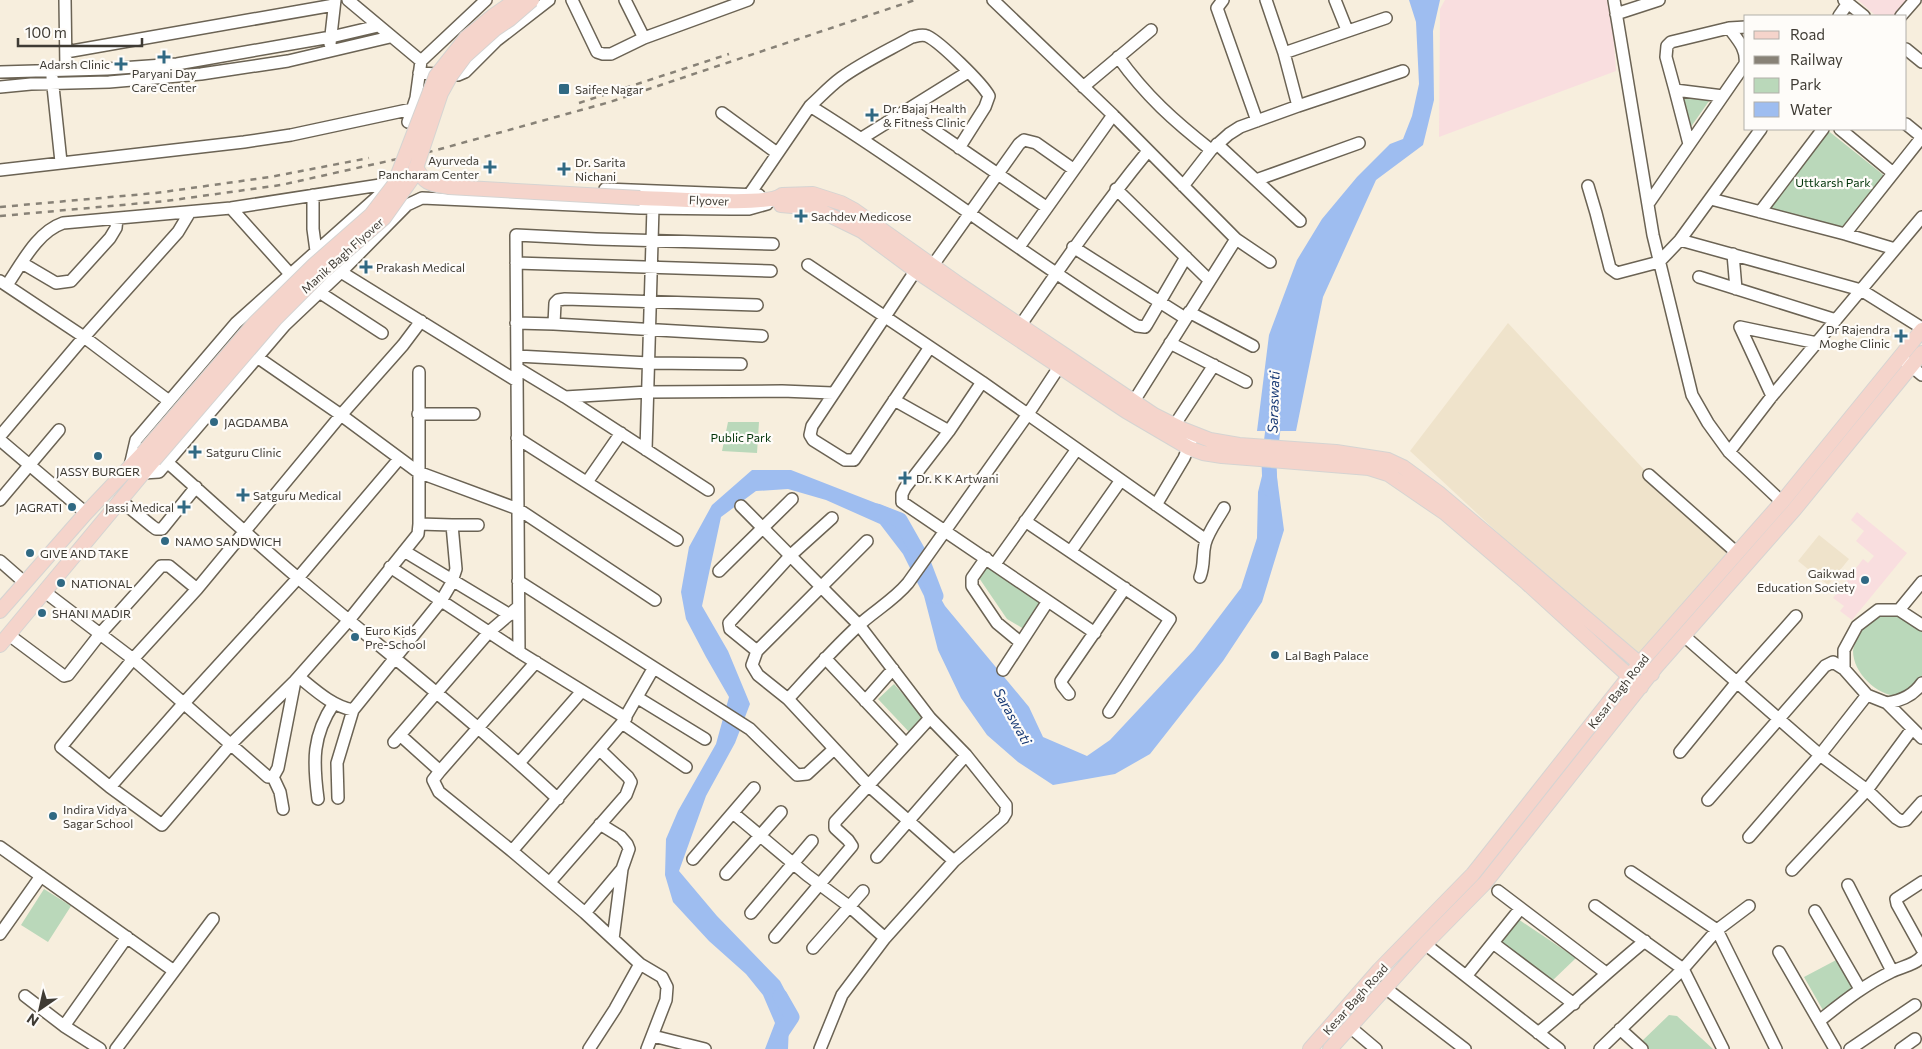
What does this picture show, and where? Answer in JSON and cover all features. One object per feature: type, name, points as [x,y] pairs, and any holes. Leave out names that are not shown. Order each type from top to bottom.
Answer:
[{"type":"main road","name":"Manik Bagh Flyover","points":[[155,458],[255,323],[314,265],[371,215],[394,185],[436,76],[466,38],[516,0]]},
{"type":"main road","name":"Manik Bagh Flyover","points":[[137,470],[155,458],[276,318],[322,272],[384,218],[413,176],[441,93],[451,75],[465,56],[494,29],[532,0]]},
{"type":"main road","name":"Flyover","points":[[416,167],[423,178],[429,183],[449,187],[640,198],[751,202],[778,199]]},
{"type":"main road","points":[[778,199],[813,194],[841,203],[870,220],[1020,326],[1126,411],[1191,441],[1210,440],[1239,451],[1289,456],[1369,468],[1388,474],[1445,513],[1498,558],[1641,687]]},
{"type":"main road","points":[[778,199],[815,208],[862,231],[916,271],[1062,361],[1134,401],[1174,426],[1191,441]]},
{"type":"main road","name":"Kesar Bagh Road","points":[[1330,1049],[1384,987],[1485,883],[1683,635],[1794,510],[1905,361],[1922,329]]},
{"type":"main road","name":"Kesar Bagh Road","points":[[1310,1049],[1379,970],[1473,874],[1639,664],[1905,361],[1922,353]]},
{"type":"main road","points":[[1289,456],[1336,452],[1388,460],[1403,467],[1440,494],[1652,674]]},
{"type":"main road","points":[[4,640],[120,500],[137,470]]},
{"type":"main road","points":[[0,611],[86,513],[137,470]]},
{"type":"street","points":[[64,0],[66,70]]},
{"type":"street","points":[[348,0],[390,36],[420,67],[458,75],[465,72],[496,41],[550,0]]},
{"type":"street","points":[[408,122],[420,67],[486,0]]},
{"type":"street","points":[[572,0],[597,52],[604,54],[611,54],[644,38],[748,0]]},
{"type":"street","points":[[626,0],[644,38]]},
{"type":"street","points":[[994,0],[1113,115],[1236,239],[1270,262]]},
{"type":"street","points":[[1223,0],[1218,8],[1257,121]]},
{"type":"street","points":[[1266,0],[1284,53],[1298,106]]},
{"type":"street","points":[[1335,0],[1346,30]]},
{"type":"street","points":[[1614,0],[1659,262],[1692,395],[1708,423],[1729,452],[1782,502]]},
{"type":"street","points":[[1616,14],[1659,0]]},
{"type":"street","points":[[1902,15],[1915,0]]},
{"type":"street","points":[[66,52],[334,2],[328,50]]},
{"type":"street","points":[[1840,15],[1846,2],[1863,15]]},
{"type":"street","points":[[1284,53],[1346,30],[1386,18]]},
{"type":"street","points":[[0,72],[107,69],[176,64],[331,37],[378,26]]},
{"type":"street","points":[[1688,144],[1666,57],[1667,46],[1671,42],[1729,28],[1744,27]]},
{"type":"street","points":[[1729,28],[1744,50]]},
{"type":"street","points":[[1083,87],[1151,30]]},
{"type":"street","points":[[749,194],[810,106],[841,78],[912,37],[920,35],[933,40],[968,72],[989,96],[959,148]]},
{"type":"street","points":[[0,87],[109,82],[201,74],[288,61],[390,36]]},
{"type":"street","points":[[1907,50],[1922,62]]},
{"type":"street","points":[[1118,57],[1164,112],[1214,147],[1256,180],[1300,221]]},
{"type":"street","points":[[1648,204],[1744,65]]},
{"type":"street","points":[[52,70],[61,162]]},
{"type":"street","points":[[862,138],[968,72]]},
{"type":"street","points":[[1183,186],[1214,147],[1229,134],[1257,121],[1298,106],[1403,72]]},
{"type":"street","points":[[1675,90],[1723,96]]},
{"type":"street","points":[[810,106],[862,138],[1056,273],[1137,326],[1145,327],[1186,257]]},
{"type":"street","points":[[0,170],[175,151],[272,138],[412,109]]},
{"type":"street","points":[[906,111],[1046,207]]},
{"type":"street","points":[[722,113],[777,154]]},
{"type":"street","points":[[1019,247],[1113,115]]},
{"type":"street","points":[[1845,234],[1922,137],[1907,125]]},
{"type":"street","points":[[1588,186],[1610,268],[1617,272],[1659,262],[1680,240],[1760,130]]},
{"type":"street","points":[[1760,212],[1822,130]]},
{"type":"street","points":[[1841,130],[1893,173]]},
{"type":"street","points":[[930,347],[854,460],[848,461],[813,440],[810,435],[812,426],[916,271],[928,262],[970,214],[1019,144],[1024,140],[1036,143],[1073,169]]},
{"type":"street","points":[[1256,180],[1359,144]]},
{"type":"street","points":[[1020,326],[1073,247],[1148,151]]},
{"type":"street","points":[[169,401],[84,337],[2,283],[22,262],[40,238],[56,226],[63,223],[231,208],[409,180],[546,187],[727,192],[778,199]]},
{"type":"street","points":[[137,470],[136,440],[236,323],[393,183]]},
{"type":"street","points":[[1116,190],[1210,280]]},
{"type":"street","points":[[313,194],[313,230],[316,251]]},
{"type":"street","points":[[558,798],[437,692],[298,578],[196,488],[155,458],[257,357],[285,325],[407,205],[422,198],[737,209],[749,209],[778,199]]},
{"type":"street","points":[[1711,199],[1895,249]]},
{"type":"street","points":[[646,450],[648,363],[652,301],[653,207]]},
{"type":"street","points":[[231,208],[291,275]]},
{"type":"street","points":[[0,436],[84,337],[178,232],[190,212]]},
{"type":"street","points":[[1729,452],[1772,396],[1922,217]]},
{"type":"street","points":[[22,262],[56,283],[71,281],[110,238],[116,228],[117,218]]},
{"type":"street","points":[[519,652],[514,611],[518,582],[516,235],[773,244]]},
{"type":"street","points":[[1134,401],[1236,239]]},
{"type":"street","points":[[1680,240],[1861,290],[1922,329]]},
{"type":"street","points":[[1073,247],[1160,302],[1253,346]]},
{"type":"street","points":[[1732,254],[1736,289]]},
{"type":"street","points":[[516,263],[770,271]]},
{"type":"street","points":[[808,265],[982,382],[1206,540]]},
{"type":"street","points":[[341,272],[517,381]]},
{"type":"street","points":[[1699,277],[1836,320]]},
{"type":"street","points":[[320,292],[382,333]]},
{"type":"street","points":[[554,324],[554,306],[558,300],[757,305]]},
{"type":"street","points":[[419,372],[418,534],[349,620],[297,680],[231,744],[162,825],[110,787],[61,747],[133,659],[197,589],[341,415],[421,322]]},
{"type":"street","points":[[516,323],[762,336]]},
{"type":"street","points":[[1772,396],[1740,327],[1817,343]]},
{"type":"street","points":[[1170,343],[1246,382]]},
{"type":"street","points":[[257,357],[341,415],[418,472],[518,510],[656,600]]},
{"type":"street","points":[[788,699],[825,658],[859,625],[908,583],[1028,414],[1062,361]]},
{"type":"street","points":[[1905,361],[1922,375]]},
{"type":"street","points":[[517,362],[741,364]]},
{"type":"street","points":[[517,362],[565,397],[708,490]]},
{"type":"street","points":[[1174,426],[1214,366]]},
{"type":"street","points":[[982,382],[949,431],[902,494],[902,502],[1095,633]]},
{"type":"street","points":[[565,397],[648,392],[782,391],[833,393]]},
{"type":"street","points":[[894,400],[949,431]]},
{"type":"street","points":[[418,414],[474,414]]},
{"type":"street","points":[[0,500],[59,430]]},
{"type":"street","points":[[587,482],[621,433]]},
{"type":"street","points":[[517,438],[677,540]]},
{"type":"street","points":[[0,440],[86,513]]},
{"type":"street","points":[[1156,505],[1191,441]]},
{"type":"street","points":[[1020,642],[997,623],[972,586],[972,578],[991,561],[1025,521],[1077,449]]},
{"type":"street","points":[[110,787],[298,578],[399,459]]},
{"type":"street","points":[[1650,475],[1737,553]]},
{"type":"street","points":[[1071,551],[1121,480]]},
{"type":"street","points":[[120,500],[156,529],[162,529],[196,488]]},
{"type":"street","points":[[719,571],[792,498]]},
{"type":"street","points":[[741,506],[859,625],[930,718],[966,755],[1006,805],[1006,813],[997,824],[954,861],[885,938],[842,995],[820,1049]]},
{"type":"street","points":[[1200,576],[1205,562],[1204,547],[1206,540],[1224,508]]},
{"type":"street","points":[[757,652],[730,629],[729,624],[791,555],[832,518]]},
{"type":"street","points":[[1025,521],[1170,619],[1109,712]]},
{"type":"street","points":[[419,524],[478,525]]},
{"type":"street","points":[[338,798],[337,763],[353,710],[441,601],[452,579],[456,569],[452,525]]},
{"type":"street","points":[[866,541],[757,652],[752,665],[754,670],[788,699],[869,786],[954,861]]},
{"type":"street","points":[[404,551],[452,579],[514,611]]},
{"type":"street","points":[[0,561],[24,582]]},
{"type":"street","points":[[4,640],[64,676],[68,675],[100,634],[161,566],[169,566],[197,589]]},
{"type":"street","points":[[390,567],[582,691],[686,767]]},
{"type":"street","points":[[518,582],[750,729],[797,776],[807,774],[834,749]]},
{"type":"street","points":[[1898,610],[1922,582]]},
{"type":"street","points":[[1069,694],[1061,681],[1125,588]]},
{"type":"street","points":[[45,592],[133,659],[262,773],[268,777],[273,776]]},
{"type":"street","points":[[1003,670],[1048,601]]},
{"type":"street","points":[[1844,669],[1844,650],[1857,626],[1878,610],[1898,610],[1922,625]]},
{"type":"street","points":[[440,771],[397,739],[489,632],[514,611]]},
{"type":"street","points":[[1680,752],[1737,682],[1796,616]]},
{"type":"street","points":[[1683,635],[1820,755],[1867,790],[1896,818],[1901,821],[1906,820],[1922,802]]},
{"type":"street","points":[[825,658],[906,744]]},
{"type":"street","points":[[536,662],[440,771],[433,780],[434,785],[438,792],[550,882],[640,964],[662,977],[667,987],[666,1000],[647,1049]]},
{"type":"street","points":[[1708,800],[1826,666],[1833,662],[1844,669],[1867,695],[1887,703],[1922,738]]},
{"type":"street","points":[[512,851],[624,721],[653,669]]},
{"type":"street","points":[[865,700],[893,669]]},
{"type":"street","points":[[297,680],[334,704],[353,710]]},
{"type":"street","points":[[273,776],[278,768],[297,680]]},
{"type":"street","points":[[1887,703],[1901,700],[1919,688],[1922,683]]},
{"type":"street","points":[[519,762],[582,691]]},
{"type":"street","points":[[1749,837],[1820,755],[1867,695]]},
{"type":"street","points":[[638,698],[705,739]]},
{"type":"street","points":[[318,799],[314,768],[316,746],[321,725],[334,704]]},
{"type":"street","points":[[775,938],[852,846],[835,828],[835,822],[930,718]]},
{"type":"street","points":[[1792,870],[1867,790],[1912,729]]},
{"type":"street","points":[[550,882],[626,795],[631,782],[600,750]]},
{"type":"street","points":[[877,857],[966,755]]},
{"type":"street","points":[[273,776],[280,792],[283,809]]},
{"type":"street","points":[[693,859],[754,788]]},
{"type":"street","points":[[733,812],[820,886],[850,907],[885,938]]},
{"type":"street","points":[[726,874],[781,812]]},
{"type":"street","points":[[600,824],[621,837],[629,849],[622,869],[614,939]]},
{"type":"street","points":[[751,913],[812,841]]},
{"type":"street","points":[[0,846],[174,971]]},
{"type":"street","points":[[585,913],[622,869]]},
{"type":"street","points":[[1631,872],[1717,930],[1776,1049]]},
{"type":"street","points":[[0,934],[42,876]]},
{"type":"street","points":[[1922,882],[1896,899],[1922,949]]},
{"type":"street","points":[[1848,886],[1892,971]]},
{"type":"street","points":[[813,948],[863,891]]},
{"type":"street","points":[[1498,891],[1606,973]]},
{"type":"street","points":[[1595,906],[1683,969],[1723,1049]]},
{"type":"street","points":[[1600,1049],[1683,969],[1717,930],[1749,906]]},
{"type":"street","points":[[1468,976],[1520,909]]},
{"type":"street","points":[[1815,911],[1860,989]]},
{"type":"street","points":[[116,1049],[213,919]]},
{"type":"street","points":[[64,1026],[127,937]]},
{"type":"street","points":[[1538,1033],[1574,1004],[1606,973],[1644,941]]},
{"type":"street","points":[[1493,943],[1574,1004]]},
{"type":"street","points":[[1425,944],[1559,1049]]},
{"type":"street","points":[[1779,952],[1836,1049]]},
{"type":"street","points":[[1819,1021],[1860,989],[1892,971],[1916,962],[1922,956]]},
{"type":"street","points":[[590,1049],[640,964]]},
{"type":"street","points":[[1384,987],[1464,1049]]},
{"type":"street","points":[[25,996],[64,1026],[100,1049]]},
{"type":"street","points":[[1850,1049],[1915,1005]]},
{"type":"street","points":[[1350,1027],[1376,1049]]},
{"type":"street","points":[[1620,1029],[1642,1049]]},
{"type":"street","points":[[653,1036],[705,1049]]},
{"type":"street","points":[[1902,1049],[1915,1039]]},
{"type":"shaded area","points":[[1445,0],[1611,0],[1616,71],[1439,137],[1440,9]]},
{"type":"shaded area","points":[[1858,0],[1912,0],[1899,15],[1875,15]]},
{"type":"shaded area","points":[[1508,323],[1649,475],[1737,553],[1639,664],[1410,451]]},
{"type":"shaded area","name":"Gaikwad Education Society","points":[[1857,512],[1907,553],[1852,620],[1840,611],[1844,606],[1833,598],[1863,559],[1868,563],[1874,556],[1856,541],[1864,531],[1851,520]]},
{"type":"shaded area","points":[[1819,535],[1849,559],[1828,585],[1798,561]]},
{"type":"green space","points":[[1714,94],[1688,131],[1680,97]]},
{"type":"green space","name":"Uttkarsh Park","points":[[1825,130],[1886,177],[1845,227],[1766,212]]},
{"type":"green space","name":"Public Park","points":[[728,422],[759,422],[757,453],[722,451]]},
{"type":"green space","points":[[986,563],[1039,598],[1040,606],[1024,629],[1007,619],[977,575]]},
{"type":"green space","points":[[1892,611],[1922,621],[1922,689],[1903,696],[1892,695],[1875,688],[1862,675],[1854,659],[1853,651],[1856,640],[1866,622]]},
{"type":"green space","points":[[894,684],[925,719],[910,733],[878,699]]},
{"type":"green space","points":[[44,889],[71,906],[48,942],[21,925]]},
{"type":"green space","points":[[1518,919],[1576,958],[1552,981],[1496,943]]},
{"type":"green space","points":[[1840,958],[1856,986],[1824,1012],[1804,977]]},
{"type":"green space","points":[[1669,1015],[1677,1016],[1713,1049],[1649,1049],[1641,1042]]},
{"type":"water","points":[[1409,0],[1440,0],[1433,31],[1434,100],[1423,145],[1376,180],[1323,297],[1296,431],[1257,431],[1269,335],[1297,260],[1322,219],[1357,177],[1390,144],[1403,139],[1412,116],[1419,84],[1416,22]]},
{"type":"water","points":[[1264,468],[1276,470],[1284,530],[1262,602],[1223,661],[1150,754],[1115,774],[1053,785],[1018,762],[987,735],[961,698],[938,650],[924,596],[903,554],[880,524],[826,500],[788,489],[756,491],[721,517],[702,606],[728,651],[750,704],[735,743],[706,796],[679,871],[717,916],[780,981],[790,1000],[788,1049],[765,1049],[775,1023],[763,995],[746,974],[709,941],[673,902],[665,875],[666,839],[678,811],[716,744],[729,697],[686,619],[681,592],[689,547],[712,505],[752,470],[791,470],[891,509],[945,606],[1029,707],[1043,737],[1087,756],[1110,740],[1194,650],[1241,588],[1257,538],[1258,492]]},
{"type":"waterway","name":"Saraswati","points":[[1270,489],[1269,462],[1275,412]]},
{"type":"waterway","name":"Saraswati","points":[[877,511],[900,520],[921,557],[936,596]]},
{"type":"waterway","points":[[774,1049],[778,1038],[792,1017],[780,996]]},
{"type":"railway","points":[[0,216],[166,201],[281,185],[433,151],[610,102],[915,0]]},
{"type":"railway","points":[[579,103],[729,54]]},
{"type":"railway","points":[[0,207],[156,193],[270,177],[369,158]]},
{"type":"place","name":"Paryani Day Care Center","points":[[164,57]]},
{"type":"place","name":"Adarsh Clinic","points":[[121,64]]},
{"type":"place","name":"Saifee Nagar","points":[[564,89]]},
{"type":"place","name":"Dr. Bajaj Health & Fitness Clinic","points":[[872,115]]},
{"type":"place","name":"Ayurveda Pancharam Center","points":[[490,167]]},
{"type":"place","name":"Dr. Sarita Nichani","points":[[564,169]]},
{"type":"place","name":"Sachdev Medicose","points":[[801,216]]},
{"type":"place","name":"Prakash Medical","points":[[366,267]]},
{"type":"place","name":"Dr Rajendra Moghe Clinic","points":[[1901,336]]},
{"type":"place","name":"JAGDAMBA","points":[[214,422]]},
{"type":"place","name":"Satguru Clinic","points":[[195,452]]},
{"type":"place","name":"JASSY BURGER","points":[[98,456]]},
{"type":"place","name":"Dr. K K Artwani","points":[[905,478]]},
{"type":"place","name":"Satguru Medical","points":[[243,495]]},
{"type":"place","name":"JAGRATI","points":[[72,507]]},
{"type":"place","name":"Jassi Medical","points":[[184,507]]},
{"type":"place","name":"NAMO SANDWICH","points":[[165,541]]},
{"type":"place","name":"GIVE AND TAKE","points":[[30,553]]},
{"type":"place","name":"Gaikwad Education Society","points":[[1865,580]]},
{"type":"place","name":"NATIONAL","points":[[61,583]]},
{"type":"place","name":"SHANI MADIR","points":[[42,613]]},
{"type":"place","name":"Euro Kids Pre-School","points":[[355,637]]},
{"type":"place","name":"Lal Bagh Palace","points":[[1275,655]]},
{"type":"place","name":"Indira Vidya Sagar School","points":[[53,816]]}]
